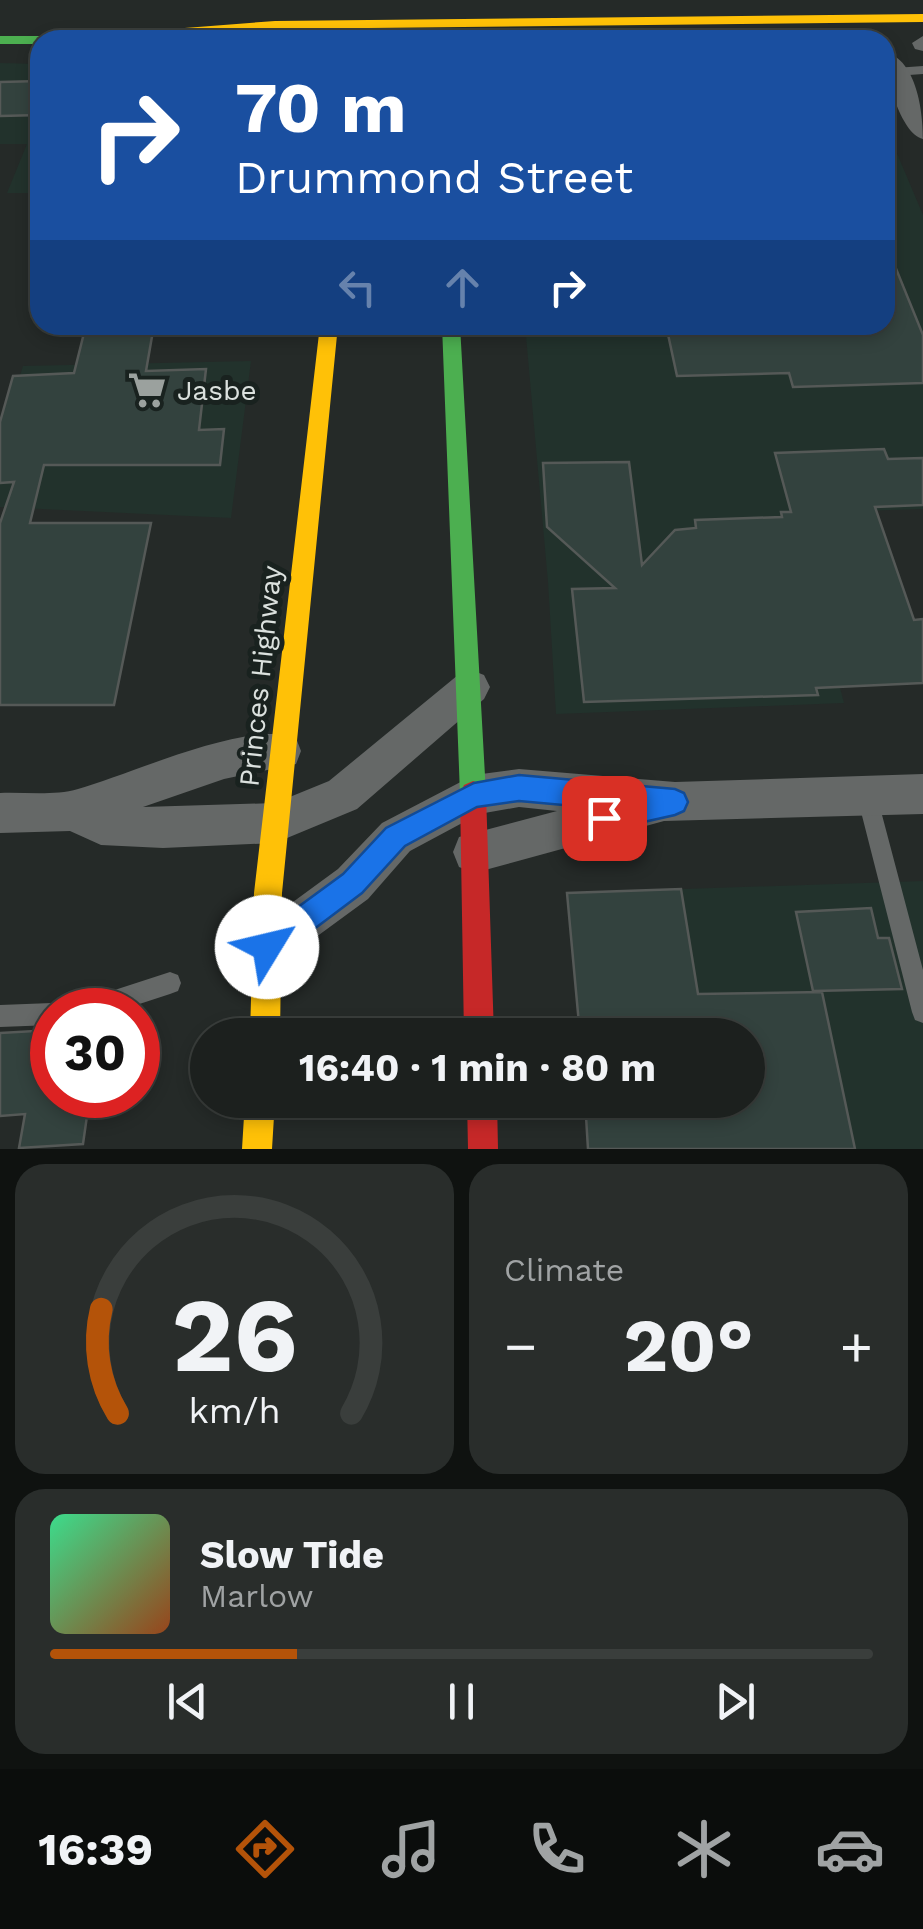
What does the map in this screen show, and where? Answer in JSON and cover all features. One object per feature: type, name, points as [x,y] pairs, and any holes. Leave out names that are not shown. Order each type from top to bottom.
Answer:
[{"type":"highway","points":[[348,30],[350,0]]},
{"type":"highway","points":[[469,0],[490,23]]},
{"type":"highway","points":[[200,29],[233,14],[292,1]]},
{"type":"highway","points":[[364,30],[434,21],[923,18]]},
{"type":"highway","points":[[195,30],[249,30]]},
{"type":"highway","points":[[0,40],[30,40]]},
{"type":"highway","points":[[895,44],[923,43]]},
{"type":"highway","name":"Princes Highway","points":[[265,1018],[274,823],[328,335]]},
{"type":"highway","points":[[451,335],[471,687],[479,1018]]},
{"type":"highway","points":[[257,1149],[259,1118]]},
{"type":"highway","points":[[483,1118],[484,1149]]},
{"type":"street","points":[[895,76],[923,131]]},
{"type":"street","points":[[74,811],[101,825],[190,828],[274,823],[344,795],[471,687]]},
{"type":"street","points":[[0,813],[74,811],[224,760],[282,751]]},
{"type":"street","points":[[267,947],[353,884],[396,837],[474,795],[519,788],[675,802],[923,794]]},
{"type":"street","points":[[474,852],[675,802]]},
{"type":"lane","points":[[895,67],[923,70]]},
{"type":"lane","points":[[868,796],[923,1012]]},
{"type":"lane","points":[[155,988],[170,983]]},
{"type":"lane","points":[[0,1016],[30,1015]]},
{"type":"shaded area","points":[[0,63],[30,64],[30,193],[7,193],[27,144],[0,144]]},
{"type":"shaded area","points":[[895,149],[923,215],[923,509],[794,513],[844,703],[556,714],[526,335],[895,335]]},
{"type":"shaded area","points":[[251,361],[231,518],[0,507],[0,439],[23,366]]},
{"type":"shaded area","points":[[923,881],[923,1149],[588,1149],[586,1118],[765,1118],[765,1018],[578,1018],[567,893]]},
{"type":"building","points":[[30,81],[30,115],[0,116],[0,82]]},
{"type":"building","points":[[895,266],[923,335],[923,383],[793,387],[789,373],[677,376],[668,335],[895,335]]},
{"type":"building","points":[[84,335],[152,335],[146,371],[206,369],[199,430],[224,429],[220,465],[44,465],[30,523],[151,523],[114,705],[0,705],[0,523],[14,482],[0,483],[0,422],[13,376],[74,373]]},
{"type":"building","points":[[884,449],[888,459],[923,458],[923,505],[875,507],[914,620],[923,619],[923,683],[816,688],[818,695],[584,702],[572,589],[615,588],[547,527],[543,463],[629,462],[642,565],[675,530],[696,528],[695,520],[782,517],[781,512],[791,512],[775,453]]},
{"type":"building","points":[[681,889],[698,994],[822,992],[855,1149],[588,1149],[586,1118],[765,1118],[765,1018],[578,1018],[567,893]]},
{"type":"building","points":[[871,908],[878,938],[889,938],[902,989],[813,991],[796,912]]},
{"type":"building","points":[[30,1031],[30,1118],[87,1118],[83,1144],[19,1148],[25,1114],[0,1116],[0,1033]]},
{"type":"traffic: fast","points":[[0,40],[30,40]]},
{"type":"traffic: fast","points":[[451,335],[473,794]]},
{"type":"traffic: slow","points":[[210,30],[275,25],[923,18]]},
{"type":"traffic: slow","points":[[265,1018],[268,893],[328,335]]},
{"type":"traffic: slow","points":[[257,1149],[259,1118]]},
{"type":"traffic: jam","points":[[473,794],[479,1018]]},
{"type":"traffic: jam","points":[[482,1118],[483,1149]]},
{"type":"place","name":"Jasbe","points":[[147,390]]},
{"type":"route","points":[[267,947],[353,884],[396,837],[474,795],[519,788],[675,802],[604,818]]}]
